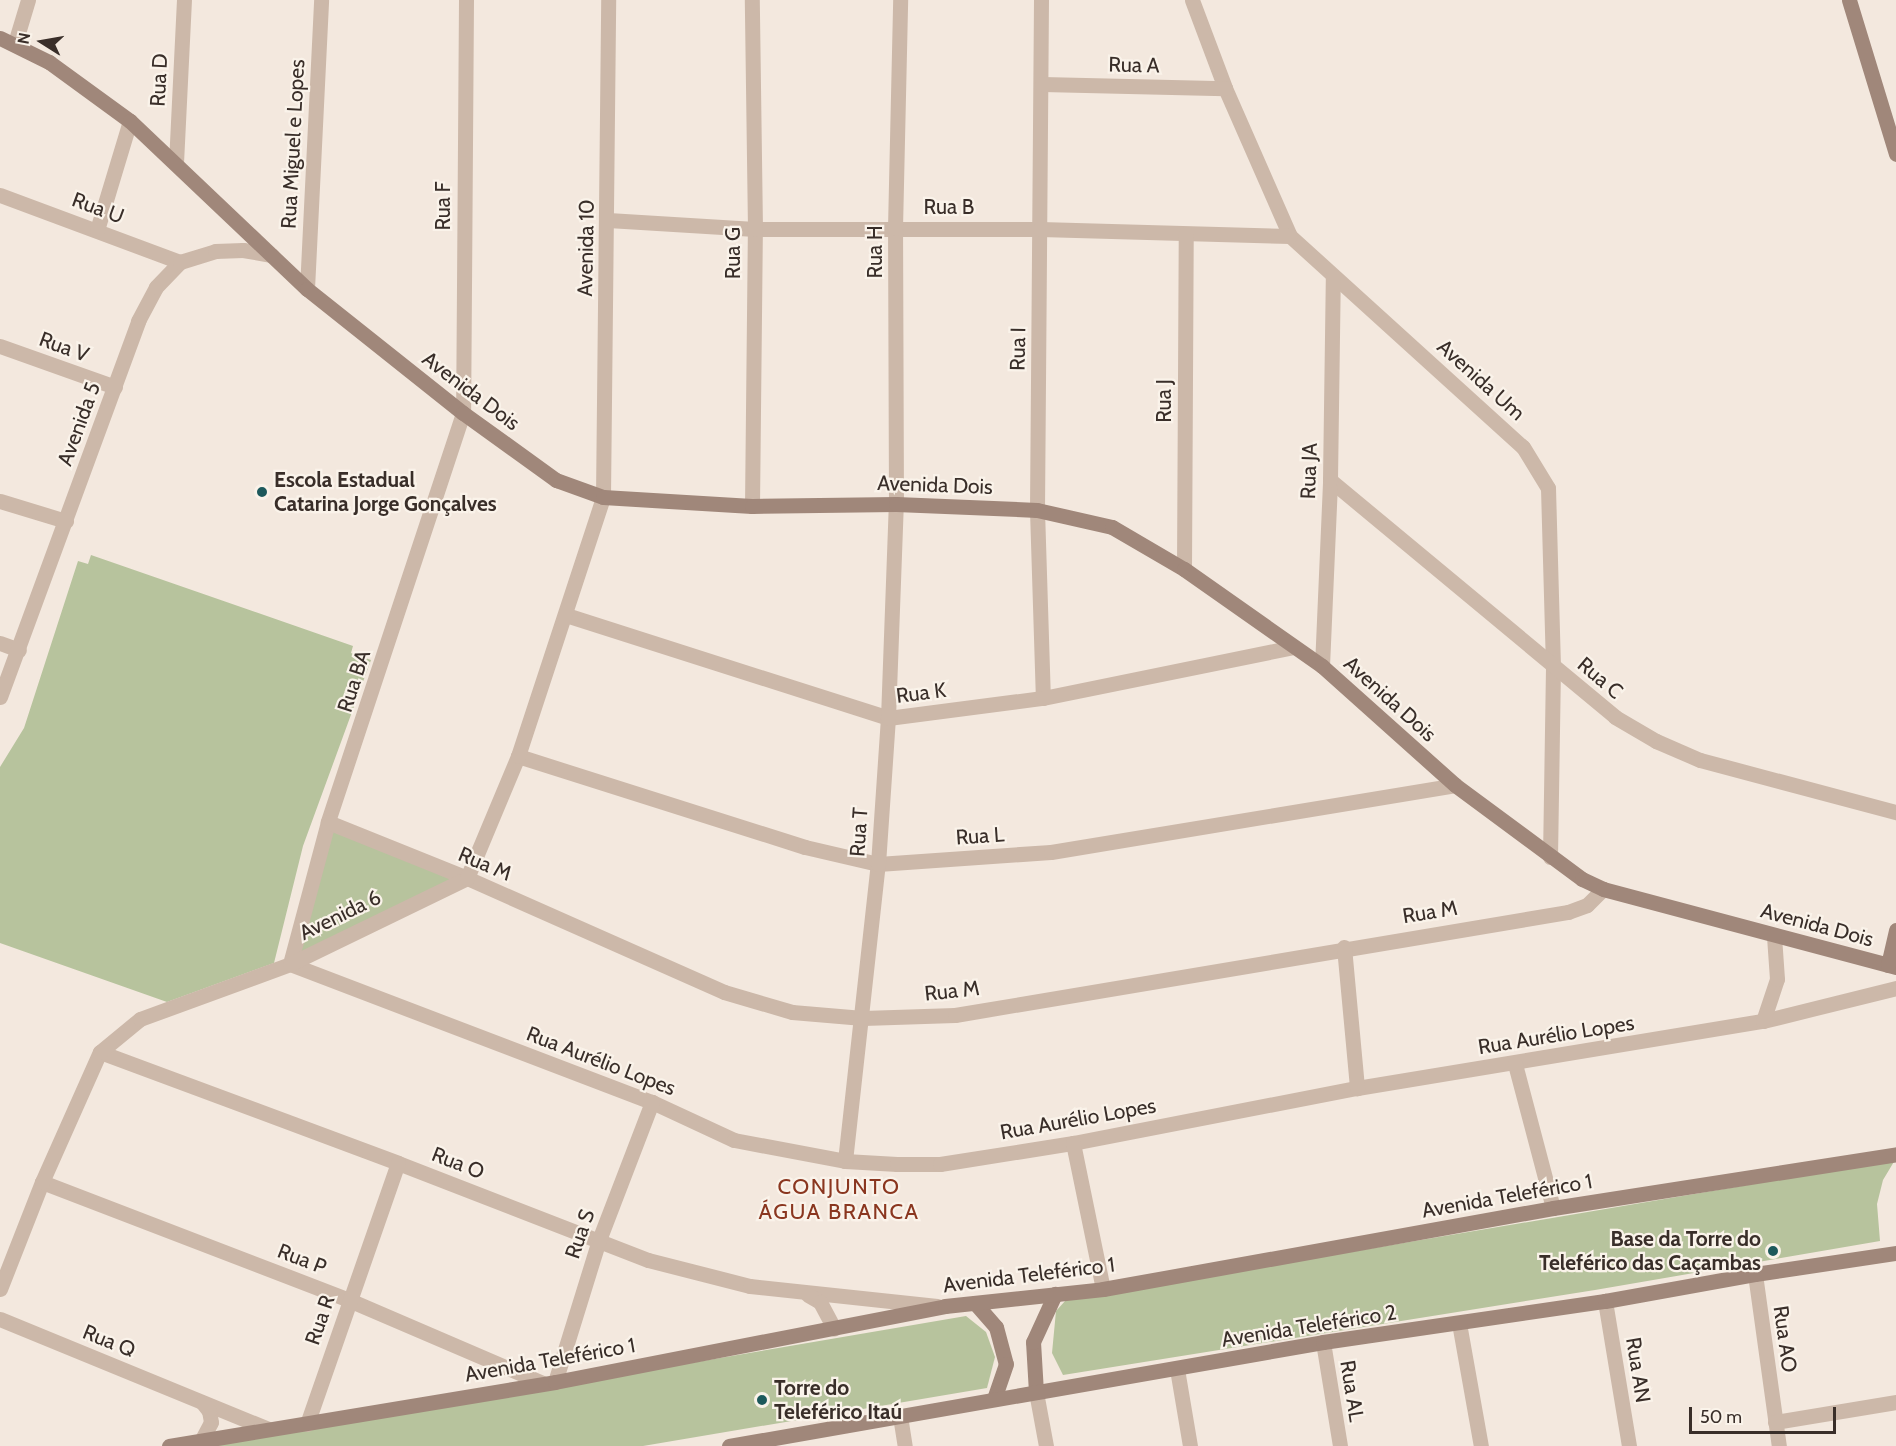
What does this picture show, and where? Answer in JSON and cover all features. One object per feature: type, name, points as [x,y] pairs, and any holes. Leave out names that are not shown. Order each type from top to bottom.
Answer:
[{"type":"main road","points":[[1849,0],[1896,154]]},
{"type":"main road","name":"Avenida Dois","points":[[0,38],[15,43],[49,62],[129,121],[307,289],[463,413],[556,480],[603,497],[752,506],[896,504],[1037,510],[1112,527],[1184,569],[1322,666],[1455,785],[1550,857],[1603,889],[1892,966]]},
{"type":"main road","points":[[1892,966],[1896,930]]},
{"type":"main road","name":"Avenida Teleférico 1","points":[[169,1446],[549,1383],[945,1306],[1103,1289],[1553,1208],[1896,1154]]},
{"type":"main road","name":"Avenida Teleférico 2","points":[[729,1446],[761,1443],[994,1399],[1323,1342],[1605,1301],[1755,1274],[1896,1253]]},
{"type":"main road","points":[[1036,1392],[1033,1342],[1055,1294]]},
{"type":"main road","points":[[975,1303],[996,1327],[1006,1364],[994,1399]]},
{"type":"street","points":[[15,43],[28,0]]},
{"type":"street","name":"Rua D","points":[[176,163],[184,0]]},
{"type":"street","name":"Rua Miguel e Lopes","points":[[307,289],[321,0]]},
{"type":"street","name":"Rua F","points":[[463,413],[466,0]]},
{"type":"street","name":"Avenida 10","points":[[603,497],[608,220],[608,0]]},
{"type":"street","name":"Rua G","points":[[752,0],[755,229],[752,506]]},
{"type":"street","name":"Rua H","points":[[896,504],[895,228],[900,0]]},
{"type":"street","name":"Rua I","points":[[1041,0],[1037,510],[1042,698]]},
{"type":"street","name":"Avenida Um","points":[[1192,0],[1225,88],[1290,236],[1523,447],[1538,467],[1548,488],[1553,667],[1550,857]]},
{"type":"street","name":"Rua A","points":[[1042,84],[1225,88]]},
{"type":"street","points":[[97,230],[129,121]]},
{"type":"street","name":"Rua U","points":[[0,195],[180,262]]},
{"type":"street","name":"Rua B","points":[[608,220],[755,229],[1040,229],[1290,236]]},
{"type":"street","name":"Rua J","points":[[1184,569],[1186,234]]},
{"type":"street","name":"Avenida 5","points":[[0,697],[138,321],[156,287],[180,262],[215,251],[243,250],[272,255]]},
{"type":"street","name":"Rua JA","points":[[1322,666],[1330,480],[1334,276]]},
{"type":"street","name":"Rua V","points":[[0,346],[115,387]]},
{"type":"street","name":"Rua BA","points":[[290,964],[328,822],[463,413]]},
{"type":"street","name":"Rua C","points":[[1330,480],[1615,717],[1656,741],[1700,760],[1896,812]]},
{"type":"street","points":[[467,878],[518,756],[603,497]]},
{"type":"street","points":[[0,501],[66,521]]},
{"type":"street","name":"Rua T","points":[[845,1161],[863,1018],[878,864],[888,718],[896,504]]},
{"type":"street","name":"Rua K","points":[[566,615],[888,718],[1042,698],[1293,647]]},
{"type":"street","points":[[0,643],[19,650]]},
{"type":"street","name":"Rua L","points":[[518,756],[805,847],[878,864],[1051,852],[1455,785]]},
{"type":"street","name":"Rua M","points":[[328,822],[467,878],[724,992],[792,1012],[863,1018],[956,1015],[1344,947],[1568,912],[1587,905],[1603,889]]},
{"type":"street","name":"Avenida 6","points":[[0,1289],[42,1182],[100,1052],[140,1019],[290,964],[467,878]]},
{"type":"street","points":[[1763,1021],[1777,979],[1774,936]]},
{"type":"street","points":[[1344,947],[1357,1088]]},
{"type":"street","name":"Rua Aurélio Lopes","points":[[290,964],[652,1102],[734,1140],[845,1161],[940,1164],[1073,1143],[1357,1088],[1515,1064],[1763,1021],[1896,988]]},
{"type":"street","name":"Rua O","points":[[100,1052],[398,1163],[648,1260],[700,1275],[805,1293],[945,1306]]},
{"type":"street","points":[[1515,1064],[1553,1208]]},
{"type":"street","name":"Rua S","points":[[549,1383],[599,1240],[652,1102]]},
{"type":"street","points":[[1073,1143],[1103,1289]]},
{"type":"street","name":"Rua R","points":[[308,1424],[398,1163]]},
{"type":"street","name":"Rua P","points":[[42,1182],[349,1300],[549,1383]]},
{"type":"street","name":"Rua AO","points":[[1755,1274],[1779,1446]]},
{"type":"street","points":[[805,1293],[820,1302],[834,1328]]},
{"type":"street","name":"Rua AN","points":[[1605,1301],[1629,1446]]},
{"type":"street","name":"Rua Q","points":[[0,1319],[268,1430]]},
{"type":"street","points":[[1459,1323],[1481,1446]]},
{"type":"street","name":"Rua AL","points":[[1323,1342],[1340,1446]]},
{"type":"street","points":[[1177,1369],[1190,1446]]},
{"type":"street","points":[[1036,1392],[1046,1446]]},
{"type":"street","points":[[201,1441],[211,1422],[209,1411],[202,1402]]},
{"type":"street","points":[[1775,1422],[1896,1402]]},
{"type":"street","points":[[900,1416],[905,1446]]},
{"type":"green space","points":[[91,555],[353,646],[351,653],[371,660],[303,846],[274,963],[167,1002],[0,943],[0,767],[24,728],[78,561],[88,564]]},
{"type":"green space","points":[[328,822],[467,878],[290,964]]},
{"type":"green space","points":[[1895,1160],[1883,1180],[1877,1204],[1880,1241],[1595,1290],[1063,1375],[1052,1353],[1056,1311],[1066,1300]]},
{"type":"green space","points":[[966,1316],[986,1332],[995,1357],[987,1388],[643,1446],[204,1446]]},
{"type":"place","name":"Escola Estadual Catarina Jorge Gonçalves","points":[[262,492]]},
{"type":"place","name":"Base da Torre do Teleférico das Caçambas","points":[[1773,1251]]},
{"type":"place","name":"Torre do Teleférico Itaú","points":[[762,1400]]},
{"type":"district","name":"CONJUNTO ÁGUA BRANCA","points":[[839,1198]]}]
